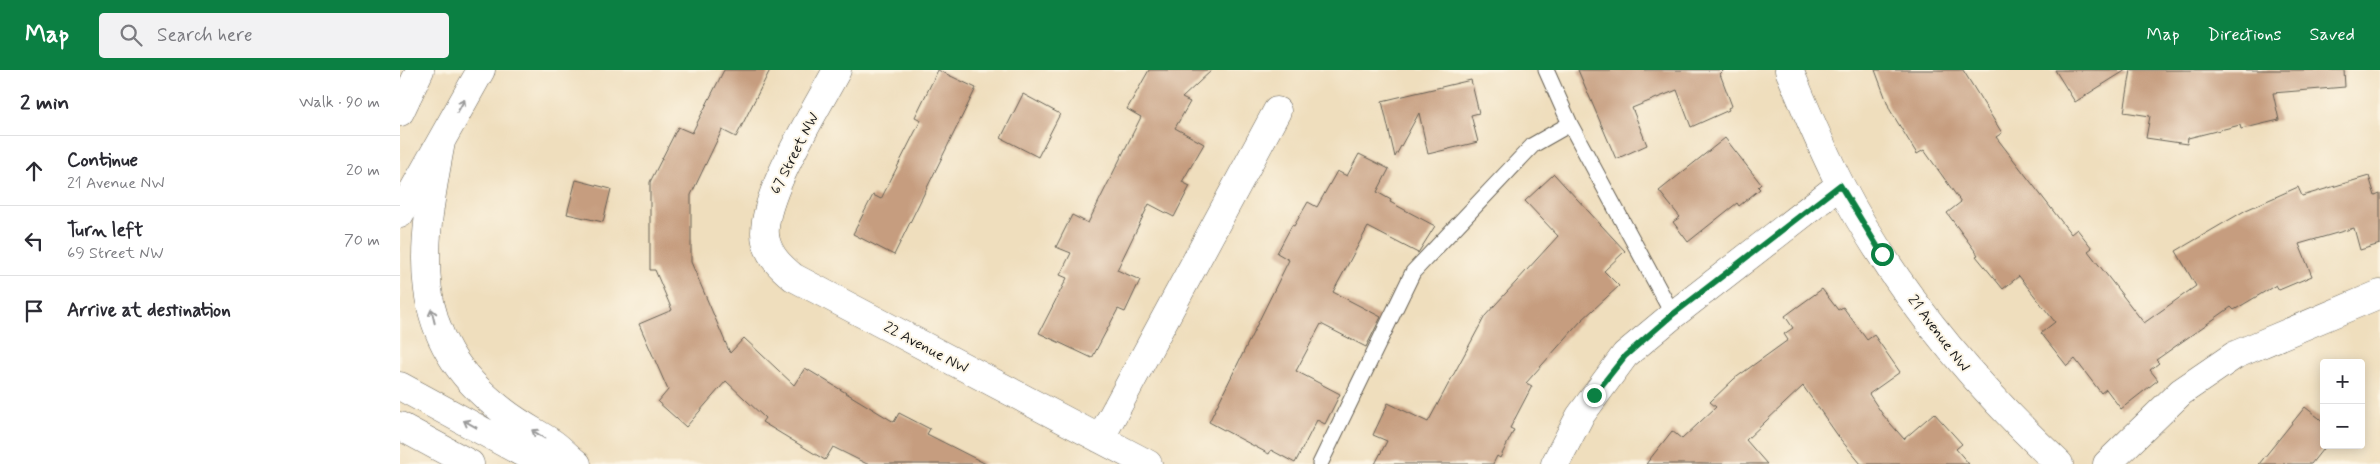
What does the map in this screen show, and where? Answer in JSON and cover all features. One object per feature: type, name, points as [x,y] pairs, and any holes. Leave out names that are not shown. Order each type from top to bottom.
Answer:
[{"type":"street","points":[[400,112],[420,70]]},
{"type":"street","points":[[400,214],[481,70]]},
{"type":"street","name":"67 Street NW","points":[[765,240],[767,210],[775,188],[837,70]]},
{"type":"street","name":"21 Avenue NW","points":[[1789,70],[1840,185],[1882,254],[1961,363],[1996,402],[2059,464]]},
{"type":"street","points":[[1100,439],[1277,111]]},
{"type":"street","points":[[441,142],[426,236],[427,276],[432,319],[442,342],[477,388],[503,412],[553,444],[577,464]]},
{"type":"street","points":[[1555,464],[1580,416],[1610,373],[1625,356],[1672,315],[1840,185]]},
{"type":"street","name":"22 Avenue NW","points":[[765,240],[778,264],[793,277],[1148,464]]},
{"type":"street","points":[[2107,464],[2181,392],[2235,355],[2380,294]]},
{"type":"street","points":[[400,386],[543,464]]},
{"type":"street","points":[[400,426],[470,464]]},
{"type":"lane","points":[[1546,70],[1570,124],[1672,315]]},
{"type":"lane","points":[[1320,464],[1413,272],[1533,145],[1570,124]]},
{"type":"building","points":[[724,70],[770,70],[736,137],[722,130],[691,195],[691,262],[730,353],[744,338],[794,385],[805,368],[894,422],[899,413],[930,429],[927,434],[986,464],[867,464],[833,447],[825,460],[762,422],[765,418],[726,381],[686,427],[658,402],[668,390],[639,324],[672,310],[655,270],[650,270],[650,182],[678,127],[692,133]]},
{"type":"building","points":[[938,70],[976,88],[894,255],[853,234],[873,195],[881,199],[921,120],[915,117]]},
{"type":"building","points":[[1149,70],[1212,70],[1182,98],[1190,102],[1175,128],[1204,144],[1182,182],[1190,186],[1174,217],[1149,204],[1117,270],[1140,280],[1125,312],[1118,309],[1092,358],[1039,333],[1067,278],[1060,275],[1071,253],[1056,247],[1072,215],[1088,223],[1141,117],[1127,109]]},
{"type":"building","points":[[1578,70],[1724,70],[1720,74],[1732,106],[1728,108],[1729,110],[1691,127],[1677,90],[1632,108],[1647,145],[1616,159]]},
{"type":"building","points":[[1875,70],[1963,70],[2002,133],[1996,137],[2071,234],[2077,229],[2092,248],[2088,251],[2144,323],[2196,286],[2176,251],[2246,210],[2298,187],[2302,196],[2369,176],[2375,196],[2380,194],[2380,244],[2360,250],[2354,228],[2299,244],[2312,276],[2279,290],[2276,285],[2234,310],[2231,307],[2156,360],[2159,363],[2150,370],[2158,380],[2121,409],[2106,389],[2101,393],[2075,359],[2067,366],[2041,333],[2055,322],[2019,276],[2003,289],[1976,256],[1978,255],[1947,213],[1961,202],[1924,150],[1917,154],[1890,110]]},
{"type":"building","points":[[2055,70],[2126,70],[2075,102]]},
{"type":"building","points":[[2131,70],[2344,70],[2345,87],[2273,93],[2279,120],[2241,129],[2240,125],[2188,138],[2187,144],[2146,138],[2150,116],[2124,112]]},
{"type":"building","points":[[1471,80],[1479,113],[1471,115],[1478,142],[1428,154],[1419,113],[1395,157],[1382,101]]},
{"type":"building","points":[[1023,94],[1060,114],[1038,157],[1001,138]]},
{"type":"building","points":[[1725,138],[1761,184],[1758,187],[1760,189],[1739,206],[1737,203],[1688,242],[1673,222],[1680,217],[1659,191]]},
{"type":"building","points":[[1359,154],[1389,169],[1377,192],[1391,200],[1390,202],[1435,226],[1418,253],[1368,227],[1333,292],[1381,317],[1366,347],[1321,324],[1296,371],[1340,394],[1325,424],[1317,420],[1295,463],[1271,450],[1269,454],[1209,422],[1289,260],[1277,253],[1292,225],[1294,226],[1308,202],[1317,207],[1337,171],[1347,176]]},
{"type":"building","points":[[1554,174],[1625,251],[1604,271],[1619,286],[1581,321],[1526,383],[1532,386],[1510,428],[1514,430],[1500,458],[1497,456],[1493,464],[1375,464],[1387,441],[1373,435],[1388,403],[1428,422],[1485,316],[1558,236],[1525,201]]},
{"type":"building","points":[[576,180],[611,189],[603,222],[567,214]]},
{"type":"building","points":[[1822,289],[1838,310],[1843,307],[1867,340],[1874,335],[1900,372],[1869,394],[1883,415],[1904,439],[1934,413],[1962,444],[1956,449],[1969,464],[1861,464],[1841,440],[1803,386],[1746,440],[1767,464],[1646,464],[1672,431],[1682,439],[1716,407],[1710,402],[1734,379],[1788,340],[1784,334],[1793,328],[1785,316]]},
{"type":"building","points":[[2305,407],[2320,419],[2320,449],[2323,449],[2311,464],[2259,464]]},
{"type":"route","points":[[1594,395],[1625,356],[1672,315],[1840,185],[1882,254]]}]
